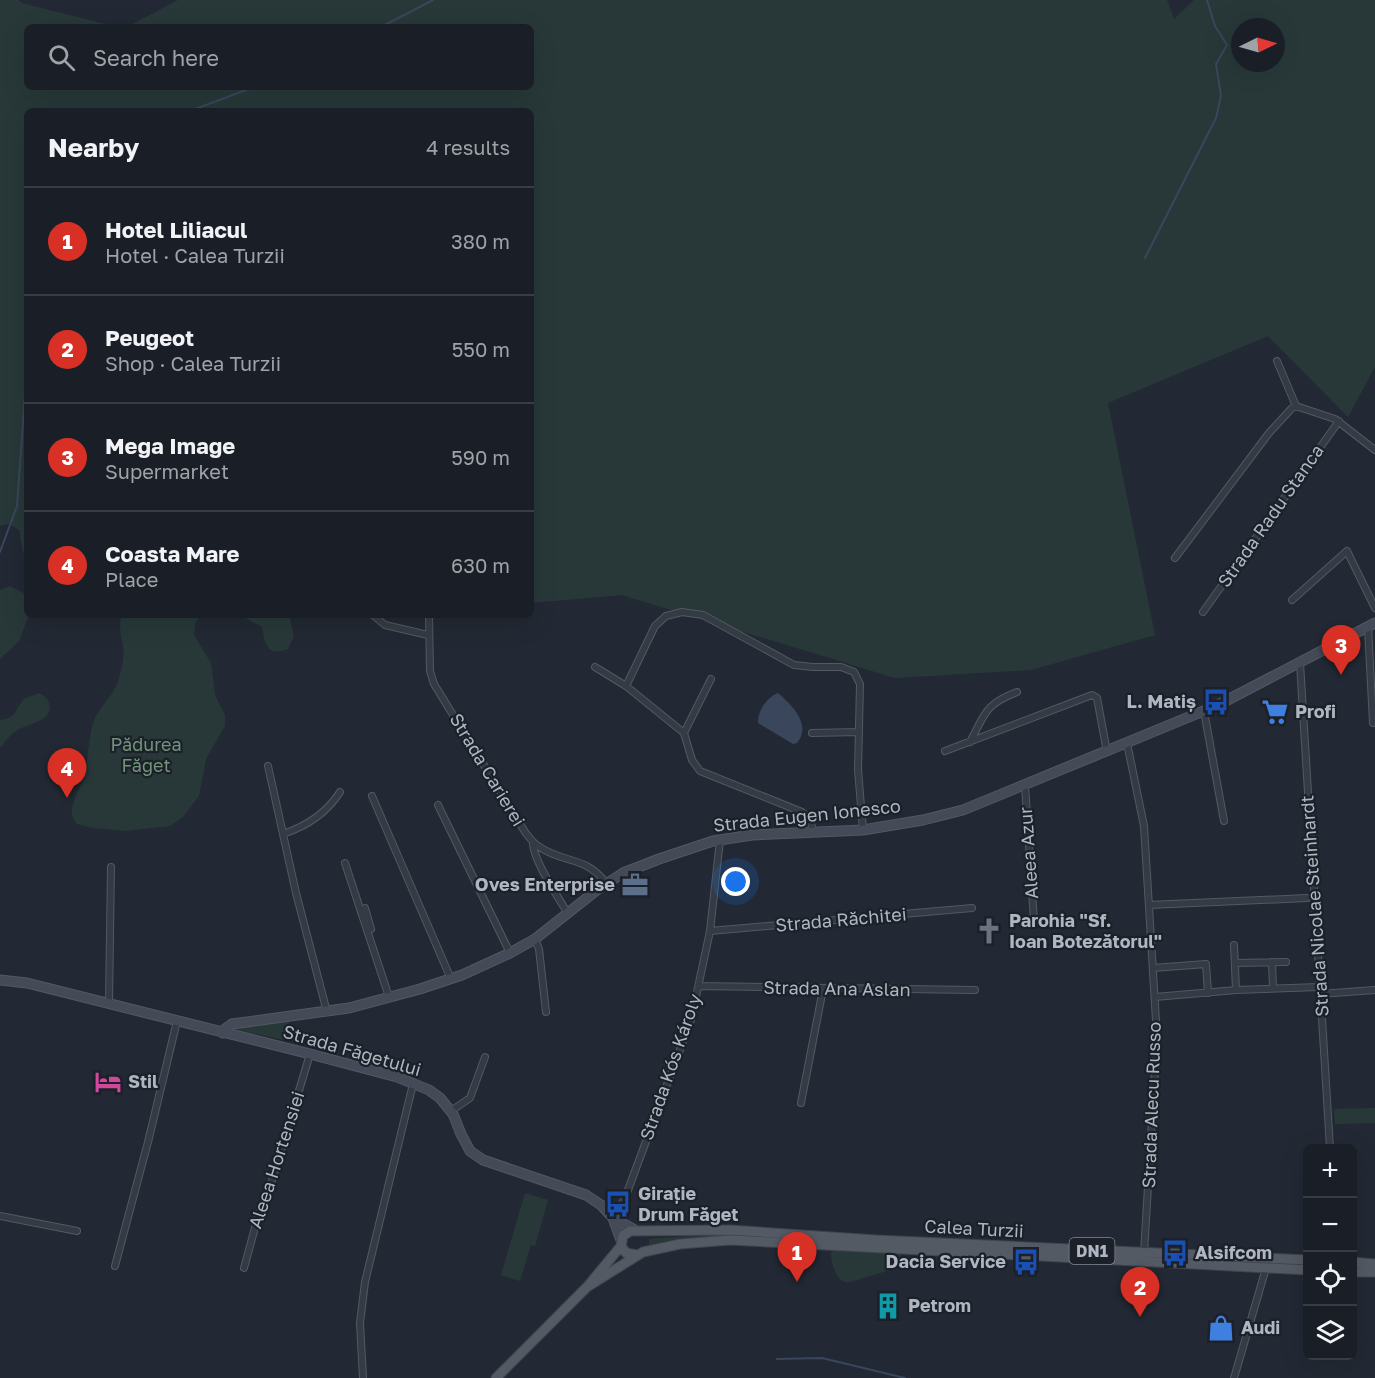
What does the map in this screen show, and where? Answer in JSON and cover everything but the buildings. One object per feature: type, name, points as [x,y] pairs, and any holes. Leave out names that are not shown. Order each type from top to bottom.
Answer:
[{"type":"main road","name":"Calea Turzii","points":[[496,1378],[587,1287],[621,1243],[626,1233],[637,1231],[730,1230],[876,1240],[1303,1260]]},
{"type":"main road","points":[[621,1243],[626,1253],[640,1253],[646,1243],[643,1235],[637,1231]]},
{"type":"main road","name":"Calea Turzii","points":[[587,1287],[640,1253],[680,1244],[730,1240],[1303,1270]]},
{"type":"main road","points":[[1357,1262],[1375,1263]]},
{"type":"main road","points":[[1357,1272],[1375,1272]]},
{"type":"street","points":[[1277,361],[1296,406]]},
{"type":"street","points":[[1175,558],[1289,409],[1296,406],[1339,421],[1375,450]]},
{"type":"street","name":"Strada Radu Stanca","points":[[1203,612],[1339,421]]},
{"type":"street","points":[[1292,600],[1347,551],[1375,608]]},
{"type":"street","points":[[626,686],[654,628],[660,621],[677,612],[698,614],[794,665],[851,669],[860,684],[858,796],[863,830]]},
{"type":"street","points":[[377,618],[385,625],[428,635]]},
{"type":"street","name":"Strada Carierei","points":[[429,618],[430,671],[434,684],[525,832],[536,845],[551,853],[589,866],[606,883]]},
{"type":"street","points":[[1371,625],[1373,723]]},
{"type":"street","name":"Strada Eugen Ionesco","points":[[223,1033],[232,1024],[327,1012],[451,979],[510,953],[535,939],[606,883],[644,864],[720,840],[752,835],[863,830],[914,822],[963,810],[1204,711],[1371,625]]},
{"type":"street","name":"Strada Nicolae Steinhardt","points":[[1300,663],[1330,1144]]},
{"type":"street","points":[[596,667],[626,686],[684,733],[692,760],[700,771],[802,812],[810,818],[813,832]]},
{"type":"street","points":[[684,733],[711,679]]},
{"type":"street","points":[[970,743],[993,704],[1000,698],[1017,692]]},
{"type":"street","points":[[945,751],[1095,695],[1107,752]]},
{"type":"street","points":[[1204,711],[1224,821]]},
{"type":"street","points":[[812,733],[858,732]]},
{"type":"street","name":"Strada Alecu Russo","points":[[1127,743],[1144,826],[1155,997],[1156,1064],[1144,1253]]},
{"type":"street","points":[[268,766],[327,1012]]},
{"type":"street","name":"Aleea Azur","points":[[1025,786],[1034,921]]},
{"type":"street","points":[[283,834],[301,828],[326,812],[340,792]]},
{"type":"street","points":[[372,796],[451,979]]},
{"type":"street","points":[[438,805],[510,953]]},
{"type":"street","name":"Strada Kós Károly","points":[[613,1218],[625,1198],[691,1020],[710,932],[720,840]]},
{"type":"street","points":[[533,841],[532,849],[568,914]]},
{"type":"street","points":[[345,863],[389,995]]},
{"type":"street","points":[[109,1004],[111,867]]},
{"type":"street","points":[[1149,905],[1307,898]]},
{"type":"street","points":[[365,908],[387,980],[389,995]]},
{"type":"street","name":"Strada Răchitei","points":[[710,932],[972,908]]},
{"type":"street","points":[[535,939],[539,949],[546,1012]]},
{"type":"street","points":[[1234,945],[1236,990]]},
{"type":"street","points":[[1272,962],[1273,988]]},
{"type":"street","points":[[1235,963],[1286,962]]},
{"type":"street","points":[[1153,968],[1206,964],[1208,993]]},
{"type":"street","name":"Strada Făgetului","points":[[0,980],[27,983],[310,1054],[377,1071],[413,1084],[435,1093],[451,1111],[465,1144],[476,1155],[504,1168],[586,1195],[602,1205],[613,1218],[637,1231]]},
{"type":"street","name":"Strada Ana Aslan","points":[[699,986],[975,990]]},
{"type":"street","points":[[1155,997],[1273,988],[1375,990]]},
{"type":"street","points":[[801,1103],[823,989]]},
{"type":"street","points":[[115,1266],[177,1021]]},
{"type":"street","name":"Aleea Hortensiei","points":[[244,1268],[259,1213],[266,1200],[310,1054]]},
{"type":"street","points":[[451,1111],[470,1098],[485,1057]]},
{"type":"street","points":[[363,1378],[360,1323],[365,1282],[413,1084]]},
{"type":"street","points":[[0,1216],[77,1231]]},
{"type":"street","name":"Strada Făgetului","points":[[613,1218],[621,1243]]},
{"type":"street","points":[[1234,1378],[1266,1268]]},
{"type":"green space","points":[[0,0],[18,0],[22,3],[105,24],[24,24],[24,90],[534,90],[534,24],[133,24],[178,0],[1167,0],[1174,19],[1194,0],[1375,0],[1375,367],[1348,417],[1268,336],[1108,403],[1155,635],[1031,670],[895,678],[622,595],[534,603],[534,108],[24,108],[24,554],[19,530],[9,524],[0,526]]},
{"type":"green space","points":[[10,586],[24,593],[24,618],[28,618],[19,641],[0,659],[0,590]]},
{"type":"green space","name":"Pădurea Făget","points":[[198,618],[194,635],[211,663],[215,695],[225,715],[225,726],[206,759],[199,796],[183,817],[170,826],[125,831],[77,824],[73,818],[73,805],[85,773],[95,718],[116,687],[122,668],[124,653],[121,619]]},
{"type":"green space","points":[[246,618],[290,618],[294,636],[288,649],[271,650],[264,639],[262,627]]},
{"type":"green space","points":[[39,693],[49,703],[47,715],[17,730],[0,748],[0,720],[12,716],[24,699]]},
{"type":"green space","points":[[289,1020],[289,1041],[238,1030],[240,1025]]},
{"type":"green space","points":[[1375,1108],[1375,1123],[1335,1124],[1334,1109]]},
{"type":"green space","points":[[525,1193],[548,1200],[535,1246],[531,1245],[520,1281],[501,1275]]},
{"type":"green space","points":[[698,1235],[739,1235],[1303,1264],[1303,1266],[739,1237],[680,1238],[649,1245],[649,1239]]},
{"type":"green space","points":[[834,1250],[898,1253],[903,1257],[901,1265],[847,1283],[839,1278],[834,1270],[831,1252]]},
{"type":"water","points":[[778,693],[794,709],[801,722],[801,736],[797,743],[793,744],[758,723],[763,705]]},
{"type":"waterway","points":[[387,24],[433,0]]},
{"type":"waterway","points":[[1145,258],[1216,118],[1221,96],[1216,64],[1227,45],[1215,26],[1207,0]]},
{"type":"waterway","points":[[198,108],[246,90]]},
{"type":"waterway","points":[[0,552],[17,506],[24,409]]},
{"type":"waterway","points":[[777,1359],[822,1358],[905,1378]]},
{"type":"place","name":"Mega Image","points":[[1341,675]]},
{"type":"place","name":"L. Matiș","points":[[1216,702]]},
{"type":"place","name":"Profi","points":[[1275,712]]},
{"type":"place","name":"Coasta Mare","points":[[67,798]]},
{"type":"place","name":"Oves Enterprise","points":[[635,885]]},
{"type":"place","name":"Parohia \"Sf. Ioan Botezătorul\"","points":[[989,931]]},
{"type":"place","name":"Stil","points":[[108,1082]]},
{"type":"place","name":"Girație Drum Făget","points":[[618,1204]]},
{"type":"place","name":"Alsifcom","points":[[1175,1253]]},
{"type":"place","name":"Dacia Service","points":[[1026,1262]]},
{"type":"place","name":"Hotel Liliacul","points":[[797,1282]]},
{"type":"place","name":"Petrom","points":[[888,1306]]},
{"type":"place","name":"Peugeot","points":[[1140,1317]]},
{"type":"place","name":"Audi","points":[[1221,1328]]}]
